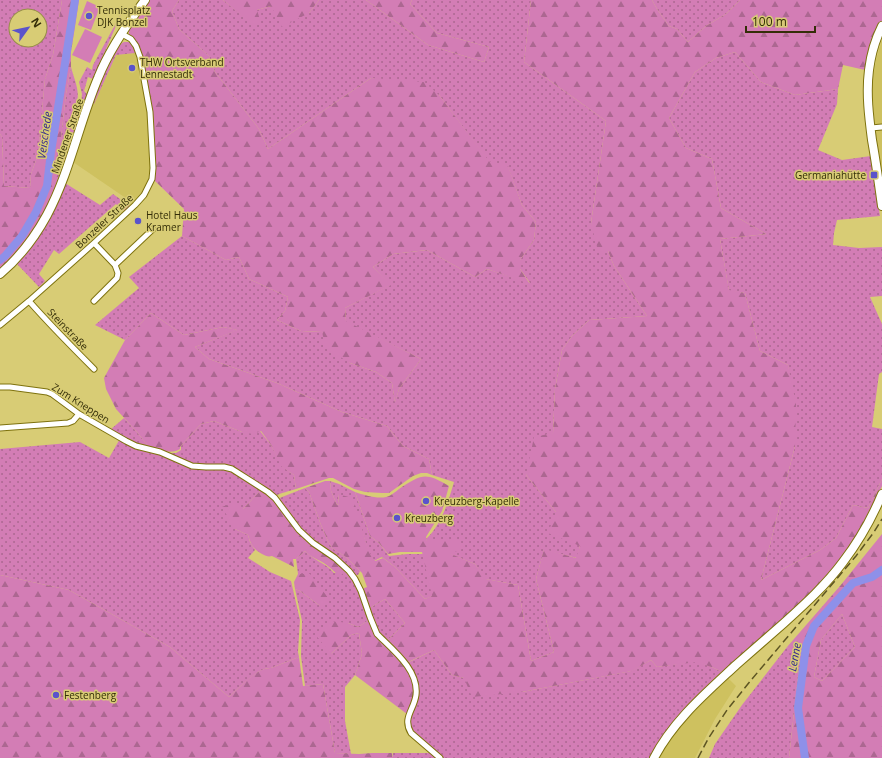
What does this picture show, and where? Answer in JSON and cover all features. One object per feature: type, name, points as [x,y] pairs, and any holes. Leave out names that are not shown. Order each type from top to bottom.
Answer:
[{"type":"main road","name":"Mindener Straße","points":[[0,274],[22,251],[36,233],[47,214],[70,160],[98,78],[122,34],[145,0]]},
{"type":"main road","points":[[882,26],[875,41],[871,55],[868,99],[882,206]]},
{"type":"main road","points":[[654,758],[671,731],[695,703],[797,610],[829,578],[847,557],[866,528],[882,494]]},
{"type":"street","name":"Bonzeler Straße","points":[[0,325],[94,243],[135,204],[144,195],[152,179],[154,168],[150,112],[141,64],[136,46],[131,39],[122,34]]},
{"type":"street","points":[[871,128],[882,127]]},
{"type":"street","points":[[114,265],[153,229]]},
{"type":"street","points":[[94,243],[114,265],[118,273],[117,278],[94,301]]},
{"type":"street","name":"Steinstraße","points":[[29,301],[52,327],[94,369]]},
{"type":"street","name":"Zum Kneppen","points":[[0,387],[47,392],[79,414],[136,446],[160,452],[192,466],[224,467],[232,469],[268,492],[275,498],[298,530],[334,558],[349,571],[355,579],[377,634],[406,665],[412,674],[416,695],[407,721],[410,734],[440,758]]},
{"type":"street","points":[[0,428],[68,423],[73,421],[79,414]]},
{"type":"shaded area","points":[[882,39],[882,174],[875,129],[872,84],[876,60]]},
{"type":"shaded area","points":[[135,53],[147,107],[152,166],[148,182],[139,197],[133,203],[73,162],[92,103],[94,103],[116,55]]},
{"type":"shaded area","points":[[727,677],[736,686],[715,719],[695,758],[657,758],[664,745],[691,711]]},
{"type":"green space","points":[[0,0],[62,0],[53,55],[45,79],[38,155],[31,174],[30,188],[4,186],[2,137],[0,134]]},
{"type":"green space","points":[[62,0],[79,0],[71,52],[71,67],[61,138],[69,145],[51,199],[34,231],[21,249],[0,271],[0,134],[2,137],[4,186],[30,188],[31,174],[38,155],[45,79],[53,55]]},
{"type":"green space","points":[[149,0],[179,0],[172,11],[179,29],[209,56],[215,72],[259,129],[268,149],[371,78],[424,82],[439,95],[489,161],[508,166],[522,205],[536,222],[534,240],[520,260],[520,269],[530,284],[487,269],[475,277],[427,250],[393,254],[373,267],[391,285],[345,308],[346,321],[421,359],[399,389],[395,403],[392,383],[376,372],[350,363],[326,348],[322,332],[301,331],[277,320],[285,311],[288,297],[249,279],[239,257],[226,260],[182,236],[184,209],[155,181],[153,112],[139,46],[129,35],[129,29]]},
{"type":"green space","points":[[179,0],[223,0],[253,24],[257,10],[271,6],[309,13],[319,0],[366,0],[428,45],[484,62],[489,47],[437,33],[410,4],[412,0],[531,0],[524,62],[606,121],[591,223],[608,251],[614,266],[647,316],[589,320],[572,336],[562,350],[555,389],[553,433],[526,475],[556,512],[580,546],[577,558],[544,550],[536,579],[554,652],[531,661],[518,585],[485,579],[475,564],[450,554],[459,541],[427,541],[426,539],[436,527],[444,512],[454,482],[432,475],[429,459],[403,446],[387,426],[342,412],[277,383],[209,359],[195,347],[237,330],[223,327],[184,335],[151,313],[125,340],[95,325],[139,288],[129,277],[182,236],[226,260],[239,257],[249,279],[288,297],[285,311],[277,320],[301,331],[322,332],[350,363],[376,372],[392,383],[395,402],[399,389],[421,359],[346,322],[345,308],[390,285],[373,267],[393,254],[427,250],[475,277],[487,269],[530,283],[520,269],[520,260],[534,240],[536,222],[522,205],[508,167],[489,162],[439,95],[371,78],[268,149],[259,129],[215,72],[209,56],[179,29],[172,11]]},
{"type":"green space","points":[[223,0],[319,0],[309,13],[282,27],[271,6],[257,10],[260,20],[253,25]]},
{"type":"green space","points":[[366,0],[412,0],[410,4],[437,33],[489,47],[484,62],[428,45]]},
{"type":"green space","points":[[531,0],[652,0],[669,26],[677,29],[688,42],[706,26],[726,14],[740,0],[882,0],[882,24],[865,70],[843,65],[838,89],[795,95],[761,82],[735,52],[716,58],[695,72],[669,118],[686,148],[712,159],[721,208],[766,234],[720,239],[729,290],[745,293],[760,351],[788,365],[796,404],[795,446],[761,580],[820,550],[836,538],[853,505],[868,508],[882,479],[882,486],[864,526],[843,561],[807,598],[724,673],[697,662],[657,667],[651,660],[632,671],[522,692],[472,697],[464,678],[452,675],[434,650],[404,664],[410,672],[415,697],[407,714],[355,675],[362,654],[359,633],[351,635],[331,654],[315,634],[331,621],[348,623],[358,627],[369,620],[385,643],[405,623],[385,599],[368,609],[362,589],[367,587],[362,573],[346,557],[332,548],[321,525],[309,492],[305,488],[325,481],[330,481],[331,491],[337,505],[339,504],[338,494],[352,498],[367,545],[374,560],[383,558],[395,567],[425,599],[432,596],[422,552],[400,552],[388,554],[379,543],[370,536],[355,492],[375,497],[386,497],[413,480],[424,477],[434,478],[449,486],[442,511],[426,537],[427,541],[460,541],[464,548],[451,554],[475,564],[486,579],[518,585],[531,661],[554,652],[536,579],[544,549],[576,558],[580,546],[548,533],[556,512],[526,475],[534,437],[553,433],[555,389],[562,350],[572,336],[589,320],[647,316],[614,266],[608,251],[598,251],[591,223],[606,121],[524,62]]},
{"type":"green space","points":[[652,0],[740,0],[726,14],[706,26],[688,42],[677,29],[669,26]]},
{"type":"green space","name":"Tennisplatz DJK Bonzel","points":[[87,1],[100,7],[91,30],[78,25]]},
{"type":"green space","points":[[122,12],[93,79],[88,77],[84,91],[87,94],[69,145],[61,138],[71,67],[77,89],[77,102],[81,103],[82,94],[79,82],[87,67],[92,70],[93,65]]},
{"type":"green space","points":[[85,29],[102,37],[90,63],[72,55]]},
{"type":"green space","points":[[124,42],[129,42],[133,46],[135,53],[116,55],[94,104],[92,103],[119,45]]},
{"type":"green space","points":[[735,52],[761,82],[795,95],[838,89],[837,104],[818,150],[842,160],[871,156],[880,216],[837,220],[833,245],[859,248],[882,247],[882,296],[870,297],[882,324],[882,372],[879,374],[872,427],[882,429],[882,479],[868,508],[853,505],[836,538],[820,550],[761,580],[795,446],[788,365],[760,351],[745,293],[729,291],[720,239],[766,234],[721,208],[712,159],[686,148],[669,118],[695,72],[716,58]]},
{"type":"green space","points":[[65,183],[100,205],[113,194],[130,206],[124,211],[116,204],[59,254],[54,250],[39,274],[45,281],[39,287],[17,264],[33,245],[49,220]]},
{"type":"green space","points":[[151,313],[184,335],[223,327],[238,330],[195,347],[209,359],[277,383],[342,412],[387,426],[403,446],[429,459],[432,475],[421,473],[413,476],[389,493],[365,492],[354,489],[333,478],[296,489],[294,475],[281,466],[271,445],[261,431],[253,434],[242,432],[214,421],[201,424],[180,447],[180,449],[176,451],[165,451],[149,447],[116,409],[106,389],[104,378],[125,340]]},
{"type":"green space","points":[[124,418],[149,447],[159,454],[184,465],[229,470],[262,489],[243,509],[235,529],[248,535],[255,550],[248,558],[270,572],[291,581],[300,620],[299,657],[260,671],[229,697],[170,647],[69,590],[0,575],[0,449],[80,442],[109,458],[121,437],[110,430]]},
{"type":"green space","points":[[214,421],[242,432],[260,431],[271,445],[282,466],[294,475],[296,489],[275,496],[233,468],[191,464],[169,453],[176,453],[181,450],[181,446],[201,424]]},
{"type":"green space","points":[[330,481],[355,492],[370,536],[379,543],[389,556],[423,554],[433,596],[425,599],[395,567],[382,557],[374,561],[369,553],[362,531],[338,494],[339,504],[337,505],[331,491]]},
{"type":"green space","points":[[305,488],[309,492],[321,525],[332,548],[346,557],[360,571],[358,575],[354,575],[304,534],[279,501],[282,497]]},
{"type":"green space","points":[[262,489],[272,498],[301,535],[332,557],[346,571],[340,576],[305,551],[296,559],[293,559],[294,567],[272,556],[263,555],[254,548],[248,535],[235,529],[222,507],[232,503],[243,509]]},
{"type":"green space","points":[[882,534],[882,758],[789,758],[800,658],[787,647],[840,586]],"holes":[[[842,614],[855,647],[822,681],[814,677],[821,640]]]},
{"type":"green space","points":[[305,551],[334,573],[346,571],[357,588],[369,620],[358,627],[348,623],[331,654],[351,635],[359,633],[362,654],[355,675],[345,687],[345,721],[351,754],[335,753],[323,684],[305,686],[301,656],[302,621],[295,589],[320,606],[304,574],[298,574],[296,559]]},
{"type":"green space","points":[[298,574],[310,574],[329,599],[320,606],[295,589],[294,582]]},
{"type":"green space","points":[[0,575],[69,590],[170,647],[229,697],[254,674],[299,657],[303,686],[323,684],[335,753],[392,753],[392,758],[0,758]]},
{"type":"green space","points":[[385,599],[405,623],[386,642],[375,630],[368,609]]},
{"type":"green space","points":[[842,614],[855,647],[822,681],[814,677],[821,640]]},
{"type":"green space","points":[[787,647],[800,657],[789,758],[709,758],[715,744],[742,705]]},
{"type":"green space","points":[[434,650],[452,675],[522,692],[631,671],[651,660],[657,667],[697,661],[724,673],[652,758],[442,758],[409,728],[407,663]]},
{"type":"green space","points":[[393,753],[432,753],[437,758],[392,758]]},
{"type":"waterway","name":"Veischede","points":[[0,260],[22,236],[36,212],[47,186],[75,0]]},
{"type":"waterway","name":"Lenne","points":[[805,758],[798,708],[806,646],[814,626],[853,583],[872,577],[882,570]]},
{"type":"railway","points":[[698,758],[708,739],[727,710],[856,556],[882,519]]},
{"type":"place","name":"Tennisplatz DJK Bonzel","points":[[89,16]]},
{"type":"place","name":"THW Ortsverband Lennestadt","points":[[132,68]]},
{"type":"place","name":"Germaniahütte","points":[[874,175]]},
{"type":"place","name":"Hotel Haus Kramer","points":[[138,221]]},
{"type":"place","name":"Kreuzberg-Kapelle","points":[[426,501]]},
{"type":"place","name":"Kreuzberg","points":[[397,518]]},
{"type":"place","name":"Festenberg","points":[[56,695]]}]
